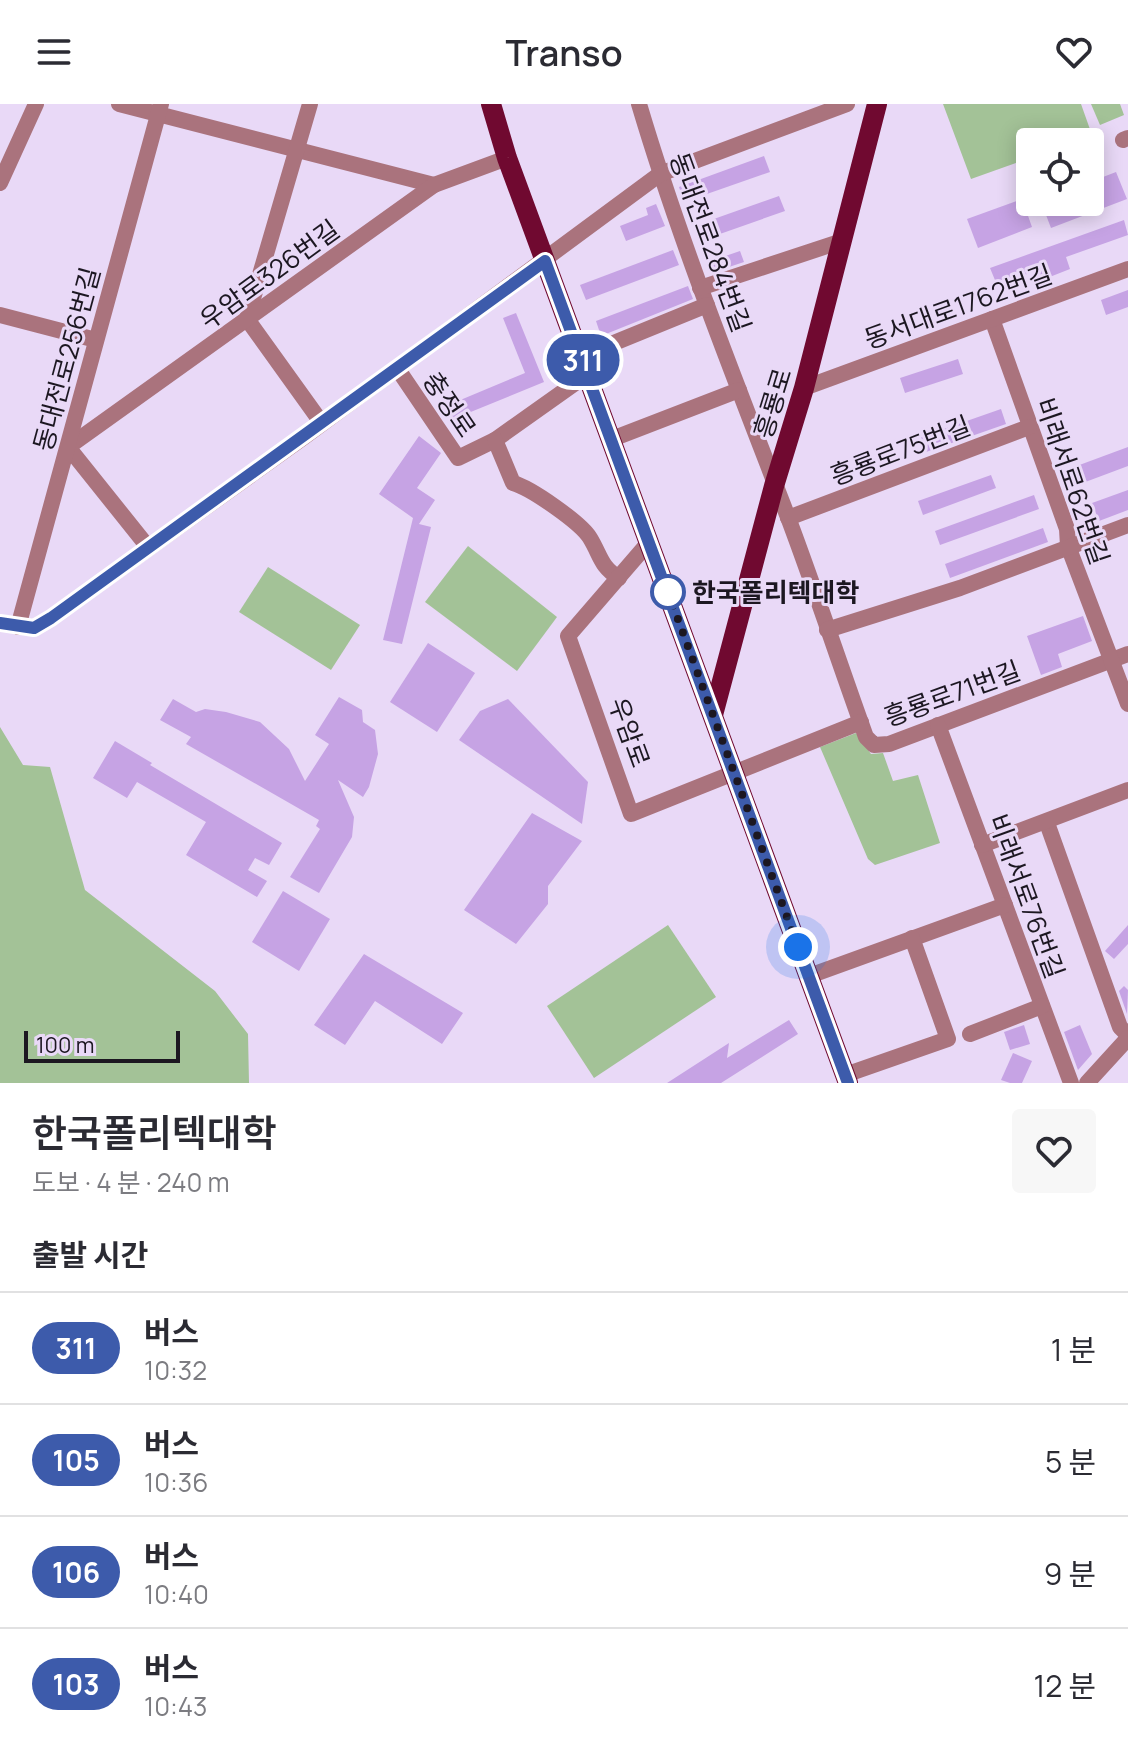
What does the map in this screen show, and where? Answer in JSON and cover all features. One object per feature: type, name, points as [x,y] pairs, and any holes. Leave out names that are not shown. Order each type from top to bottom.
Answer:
[{"type":"main road","points":[[491,104],[507,158],[847,1079]]},
{"type":"main road","name":"흥룡로","points":[[713,715],[774,486],[804,388],[877,104]]},
{"type":"street","points":[[0,183],[36,104]]},
{"type":"street","points":[[119,104],[159,109],[297,150],[434,185]]},
{"type":"street","points":[[310,104],[247,319],[321,422]]},
{"type":"street","name":"동대전로284번길","points":[[639,104],[700,288],[774,486]]},
{"type":"street","name":"충정로","points":[[18,627],[34,628],[51,618],[545,261],[660,174],[847,104]]},
{"type":"street","name":"동대전로256번길","points":[[18,627],[159,109]]},
{"type":"street","name":"우암로326번길","points":[[68,447],[434,185],[507,158]]},
{"type":"street","points":[[700,288],[842,241]]},
{"type":"street","name":"동서대로1762번길","points":[[804,388],[1128,269]]},
{"type":"street","points":[[585,365],[707,305]]},
{"type":"street","points":[[0,315],[96,340]]},
{"type":"street","name":"비래서로62번길","points":[[992,319],[1067,529],[1068,546],[1120,657],[1128,704]]},
{"type":"street","name":"충정로","points":[[397,368],[458,458],[495,440],[585,365]]},
{"type":"street","points":[[612,439],[739,390]]},
{"type":"street","name":"흥룡로75번길","points":[[788,518],[1029,427]]},
{"type":"street","points":[[495,440],[513,483],[528,487],[588,535],[604,568],[619,578]]},
{"type":"street","points":[[68,447],[148,547]]},
{"type":"street","name":"흥룡로71번길","points":[[774,486],[866,737],[874,745],[889,744],[1120,657]]},
{"type":"street","points":[[827,630],[960,588],[1128,525]]},
{"type":"street","name":"우암로","points":[[650,541],[568,636],[631,814],[861,722]]},
{"type":"street","points":[[0,623],[18,627]]},
{"type":"street","name":"비래서로76번길","points":[[938,725],[1071,1083]]},
{"type":"street","points":[[982,845],[1128,790]]},
{"type":"street","points":[[1047,823],[1120,1027],[1128,1037],[1087,1083]]},
{"type":"street","points":[[809,976],[1005,905]]},
{"type":"street","points":[[847,1079],[948,1039],[912,938]]},
{"type":"street","points":[[970,1034],[1042,1006]]},
{"type":"green space","points":[[943,104],[1081,104],[1090,128],[1016,128],[1016,163],[971,179]]},
{"type":"green space","points":[[1091,104],[1120,104],[1124,115],[1100,125]]},
{"type":"green space","points":[[468,546],[557,617],[517,671],[425,602]]},
{"type":"green space","points":[[268,567],[360,625],[331,670],[239,612]]},
{"type":"green space","points":[[0,727],[23,765],[50,767],[85,890],[215,991],[248,1034],[249,1083],[0,1083]]},
{"type":"green space","points":[[856,733],[871,754],[883,753],[893,781],[918,775],[940,843],[875,865],[868,859],[820,747]]},
{"type":"green space","points":[[668,925],[716,997],[594,1078],[547,1006]]},
{"type":"building","points":[[764,156],[770,172],[684,202],[679,187]]},
{"type":"building","points":[[1116,172],[1127,199],[1104,208],[1104,177]]},
{"type":"building","points":[[779,196],[785,211],[700,241],[694,226]]},
{"type":"building","points":[[1016,201],[1016,216],[1028,216],[1032,227],[978,248],[967,219]]},
{"type":"building","points":[[656,204],[665,226],[626,241],[620,226],[648,215],[646,208]]},
{"type":"building","points":[[1046,216],[1082,216],[1051,228]]},
{"type":"building","points":[[1124,220],[1128,235],[1066,257],[1070,269],[1042,280],[1038,270],[997,285],[990,268]]},
{"type":"building","points":[[673,250],[679,265],[586,300],[580,285]]},
{"type":"building","points":[[740,251],[744,262],[711,273],[708,262]]},
{"type":"building","points":[[688,286],[693,299],[601,336],[596,321]]},
{"type":"building","points":[[1128,290],[1128,307],[1106,315],[1101,300]]},
{"type":"building","points":[[516,313],[544,382],[451,420],[446,406],[525,373],[503,318]]},
{"type":"building","points":[[958,359],[963,374],[905,393],[900,378]]},
{"type":"building","points":[[1001,409],[1006,424],[926,452],[921,437]]},
{"type":"building","points":[[419,436],[441,453],[417,488],[435,500],[419,524],[431,527],[402,644],[383,640],[413,518],[379,494]]},
{"type":"building","points":[[1128,447],[1128,466],[1080,484],[1074,467]]},
{"type":"building","points":[[991,475],[996,488],[923,515],[918,501]]},
{"type":"building","points":[[1128,490],[1128,510],[1099,521],[1092,503]]},
{"type":"building","points":[[1034,495],[1039,509],[940,545],[935,531]]},
{"type":"building","points":[[1043,528],[1048,542],[950,578],[945,564]]},
{"type":"building","points":[[1083,616],[1092,641],[1058,654],[1062,667],[1041,675],[1027,636]]},
{"type":"building","points":[[428,643],[475,673],[437,732],[390,702]]},
{"type":"building","points":[[339,697],[362,710],[363,722],[375,730],[378,754],[363,797],[338,780],[354,817],[352,837],[319,893],[290,877],[320,829],[316,826],[319,820],[186,744],[191,737],[160,720],[173,699],[196,712],[205,709],[226,712],[260,722],[289,749],[305,781],[329,744],[315,735]]},
{"type":"building","points":[[508,699],[588,782],[582,824],[459,740],[480,711]]},
{"type":"building","points":[[115,741],[282,843],[269,865],[255,858],[248,870],[267,881],[257,897],[186,855],[206,822],[137,782],[127,798],[93,778]]},
{"type":"building","points":[[532,813],[582,841],[548,886],[548,904],[516,944],[464,910]]},
{"type":"building","points":[[283,891],[330,919],[299,971],[252,942]]},
{"type":"building","points":[[1128,925],[1128,944],[1114,959],[1105,951]]},
{"type":"building","points":[[364,954],[463,1013],[442,1044],[375,1001],[345,1045],[314,1025]]},
{"type":"building","points":[[1124,986],[1128,990],[1127,1014],[1119,991]]},
{"type":"building","points":[[789,1020],[798,1034],[721,1083],[667,1083],[729,1043],[727,1058]]},
{"type":"building","points":[[1024,1025],[1030,1044],[1010,1050],[1004,1032]]},
{"type":"building","points":[[1080,1025],[1092,1054],[1078,1070],[1064,1032]]},
{"type":"building","points":[[1013,1053],[1032,1061],[1022,1083],[1001,1080]]},
{"type":"bus line","name":"311","points":[[0,623],[34,628],[51,618],[545,261],[848,1083]]},
{"type":"place","name":"한국폴리텍대학","points":[[668,592]]},
{"type":"route","points":[[668,592],[798,947]]}]
